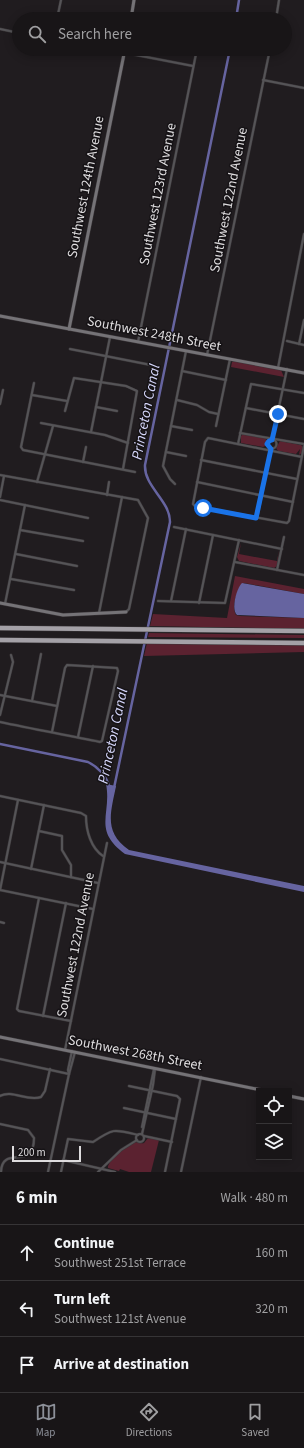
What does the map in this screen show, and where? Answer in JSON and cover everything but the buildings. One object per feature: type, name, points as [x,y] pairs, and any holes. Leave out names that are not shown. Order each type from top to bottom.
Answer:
[{"type":"highway","points":[[0,628],[304,631]]},
{"type":"highway","points":[[0,640],[138,640],[304,643]]},
{"type":"street","points":[[58,12],[61,0]]},
{"type":"street","points":[[132,12],[134,0]]},
{"type":"street","points":[[277,12],[279,0]]},
{"type":"street","points":[[0,29],[12,32]]},
{"type":"street","name":"Southwest 124th Avenue","points":[[69,329],[124,56]]},
{"type":"street","points":[[148,56],[193,66]]},
{"type":"street","name":"Southwest 123rd Avenue","points":[[138,342],[195,56]]},
{"type":"street","name":"Southwest 122nd Avenue","points":[[208,355],[268,56]]},
{"type":"street","points":[[263,80],[304,88]]},
{"type":"street","points":[[278,368],[304,234]]},
{"type":"street","name":"Southwest 248th Street","points":[[0,316],[304,373]]},
{"type":"street","points":[[299,344],[304,320]]},
{"type":"street","points":[[91,432],[110,337]]},
{"type":"street","points":[[286,341],[304,345]]},
{"type":"street","points":[[70,349],[151,366]]},
{"type":"street","points":[[175,484],[163,469],[186,351]]},
{"type":"street","points":[[216,426],[230,359]]},
{"type":"street","points":[[256,518],[270,450],[267,444],[272,439],[287,369]]},
{"type":"street","points":[[182,372],[226,380]]},
{"type":"street","points":[[65,411],[74,378],[134,388],[137,391],[123,470]]},
{"type":"street","points":[[34,383],[22,448],[24,451],[135,472]]},
{"type":"street","points":[[238,444],[250,387],[253,384],[304,393]]},
{"type":"street","points":[[0,404],[3,390]]},
{"type":"street","points":[[32,395],[67,401]]},
{"type":"street","points":[[176,400],[197,405],[209,412],[219,414]]},
{"type":"street","points":[[96,407],[117,411]]},
{"type":"street","points":[[246,408],[304,418]]},
{"type":"street","points":[[41,423],[105,435],[128,443]]},
{"type":"street","points":[[37,482],[53,426]]},
{"type":"street","points":[[171,426],[192,430]]},
{"type":"street","points":[[240,433],[304,445],[302,457],[297,479],[293,502],[288,523],[285,524],[195,506],[193,503],[201,460],[207,438],[302,457]]},
{"type":"street","points":[[270,450],[276,445],[272,439]]},
{"type":"street","points":[[83,462],[86,447]]},
{"type":"street","points":[[166,452],[186,456]]},
{"type":"street","points":[[201,460],[297,479]]},
{"type":"street","points":[[0,475],[138,500],[148,518],[129,609],[126,612],[64,615],[0,603]]},
{"type":"street","points":[[4,476],[0,499],[88,518]]},
{"type":"street","points":[[107,495],[110,482]]},
{"type":"street","points":[[197,482],[293,502]]},
{"type":"street","points":[[99,614],[122,496]]},
{"type":"street","points":[[6,604],[25,505]]},
{"type":"street","points":[[174,527],[282,549]]},
{"type":"street","points":[[171,601],[186,529]]},
{"type":"street","points":[[20,530],[82,541]]},
{"type":"street","points":[[199,603],[212,535]]},
{"type":"street","points":[[277,570],[284,537]]},
{"type":"street","points":[[158,601],[225,603],[239,540]]},
{"type":"street","points":[[16,554],[77,566]]},
{"type":"street","points":[[235,562],[304,575],[304,570]]},
{"type":"street","points":[[11,579],[74,590]]},
{"type":"street","points":[[32,701],[41,654]]},
{"type":"street","points":[[0,715],[12,662],[11,655]]},
{"type":"street","points":[[0,722],[52,732],[78,737],[102,741],[118,671],[117,668],[67,665],[65,668],[52,732]]},
{"type":"street","points":[[78,737],[92,666]]},
{"type":"street","points":[[0,695],[57,706]]},
{"type":"street","points":[[0,796],[84,814],[86,816],[87,831],[94,847],[103,856]]},
{"type":"street","points":[[18,800],[0,890],[93,909]]},
{"type":"street","points":[[31,869],[44,805]]},
{"type":"street","points":[[39,832],[62,836],[62,850],[71,865],[71,877]]},
{"type":"street","name":"Southwest 122nd Avenue","points":[[65,1050],[103,856],[107,844]]},
{"type":"street","points":[[0,862],[98,883]]},
{"type":"street","points":[[39,898],[17,1009],[19,1011],[71,1022]]},
{"type":"street","points":[[43,1016],[66,903]]},
{"type":"street","points":[[0,922],[4,923]]},
{"type":"street","name":"Southwest 268th Street","points":[[0,1037],[256,1089]]},
{"type":"street","points":[[48,1172],[74,1052]]},
{"type":"street","points":[[0,1059],[69,1074]]},
{"type":"street","points":[[137,1140],[142,1142],[141,1135],[155,1068]]},
{"type":"street","points":[[0,1096],[7,1093],[33,1099],[40,1097],[45,1091],[50,1069]]},
{"type":"street","points":[[181,1172],[201,1077]]},
{"type":"street","points":[[129,1086],[179,1097],[172,1142],[165,1172]]},
{"type":"street","points":[[292,1097],[304,1099]]},
{"type":"street","points":[[124,1108],[176,1119]]},
{"type":"street","points":[[0,1124],[28,1130],[34,1138],[32,1151],[29,1158],[24,1160],[11,1159],[6,1161],[2,1165],[1,1172]]},
{"type":"street","points":[[61,1172],[68,1139],[93,1142],[109,1131],[115,1130],[172,1142]]},
{"type":"street","points":[[98,1172],[121,1150],[137,1140],[141,1135]]},
{"type":"street","points":[[63,1160],[115,1172]]},
{"type":"shaded area","points":[[234,361],[281,370],[284,377],[231,367],[232,362]]},
{"type":"shaded area","points":[[243,434],[265,438],[267,441],[265,446],[263,447],[241,443],[241,436]]},
{"type":"shaded area","points":[[280,441],[301,445],[303,447],[302,453],[299,455],[300,449],[296,454],[278,451],[276,448]]},
{"type":"shaded area","points":[[241,543],[239,554],[277,561],[279,550],[277,566],[274,568],[239,561],[237,557]]},
{"type":"shaded area","points":[[235,576],[304,589],[304,594],[244,583],[237,594],[234,607],[236,615],[240,616],[304,618],[304,629],[150,626],[153,614],[227,618]]},
{"type":"shaded area","points":[[242,583],[304,594],[304,618],[237,615],[234,609],[234,604],[238,590]]},
{"type":"shaded area","points":[[149,633],[304,635],[304,638],[148,637]]},
{"type":"shaded area","points":[[147,643],[304,645],[304,652],[144,656]]},
{"type":"shaded area","name":"Princeton Canal","points":[[106,784],[116,786],[111,813],[112,829],[115,836],[129,850],[304,886],[304,892],[125,854],[115,845],[109,837],[106,829]]},
{"type":"shaded area","points":[[148,1138],[159,1140],[151,1172],[129,1172],[120,1169],[119,1171],[108,1168],[114,1157],[123,1149],[135,1142],[144,1143]]},
{"type":"waterway","name":"Princeton Canal","points":[[237,12],[239,0]]},
{"type":"waterway","name":"Princeton Canal","points":[[114,788],[170,522],[166,507],[148,480],[145,465],[229,56]]},
{"type":"waterway","name":"Princeton Canal","points":[[0,744],[88,762],[102,772],[109,787]]},
{"type":"route","points":[[203,508],[256,518],[271,449],[268,448],[267,444],[270,440],[272,440],[278,414]]}]
